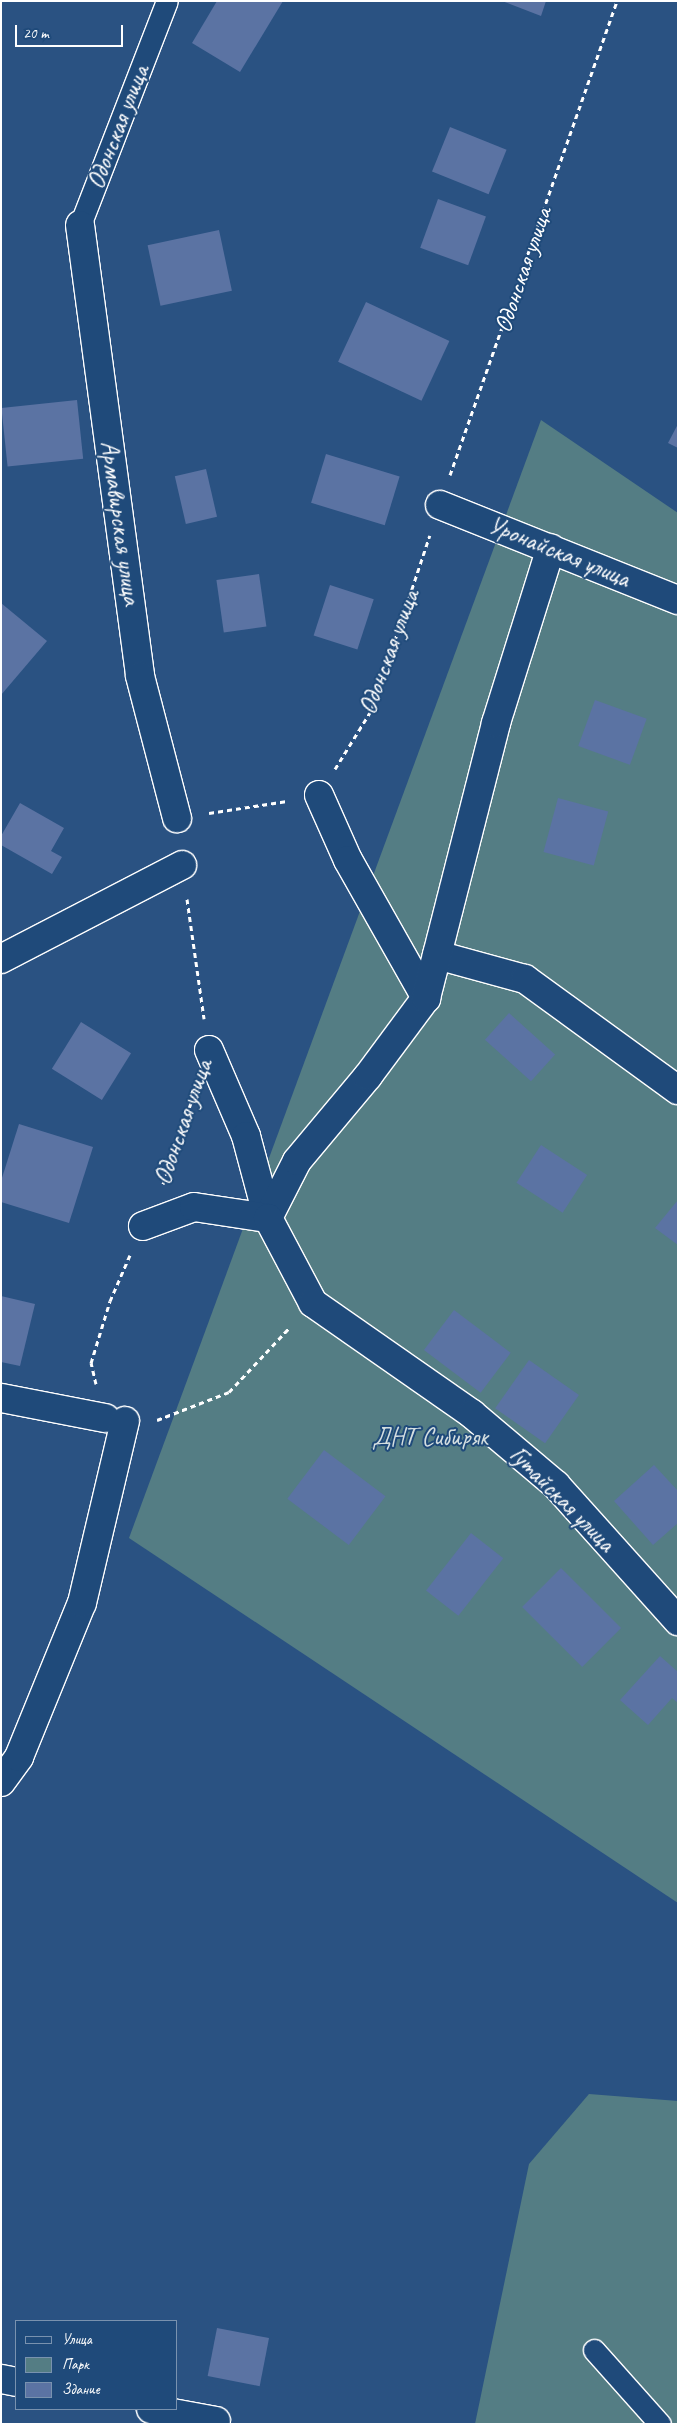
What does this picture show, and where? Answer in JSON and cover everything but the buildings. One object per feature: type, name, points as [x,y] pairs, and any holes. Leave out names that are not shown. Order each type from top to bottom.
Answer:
[{"type":"street","name":"Армавирская улица","points":[[80,226],[140,676],[177,818]]},
{"type":"street","name":"Уронайская улица","points":[[440,505],[552,548],[678,600]]},
{"type":"street","points":[[268,1218],[297,1161],[368,1076],[426,998],[496,724],[552,548]]},
{"type":"street","points":[[319,796],[348,860],[426,998]]},
{"type":"street","points":[[1,959],[182,865]]},
{"type":"street","points":[[437,955],[525,979],[678,1090]]},
{"type":"street","points":[[209,1050],[246,1136],[268,1218],[313,1303]]},
{"type":"street","points":[[143,1226],[194,1207],[268,1218]]},
{"type":"street","name":"Гутайская улица","points":[[313,1303],[472,1414],[556,1485],[678,1621]]},
{"type":"street","points":[[1,1398],[115,1419],[82,1603],[19,1757],[1,1782]]},
{"type":"street","points":[[1,2379],[15,2382]]},
{"type":"street","points":[[156,2410],[216,2421]]},
{"type":"lane","name":"Одонская улица","points":[[80,226],[167,1]]},
{"type":"lane","points":[[594,2350],[660,2424]]},
{"type":"path","name":"Одонская улица","points":[[319,796],[372,709],[440,505],[617,1]]},
{"type":"path","points":[[177,818],[319,796]]},
{"type":"path","name":"Одонская улица","points":[[115,1419],[91,1363],[110,1301],[162,1188],[209,1050],[182,865]]},
{"type":"path","points":[[115,1419],[148,1424],[229,1392],[313,1303]]},
{"type":"green space","name":"ДНТ Сибиряк","points":[[541,420],[678,513],[678,1903],[129,1538]]},
{"type":"green space","points":[[589,2094],[678,2101],[678,2424],[475,2424],[529,2164]]}]
